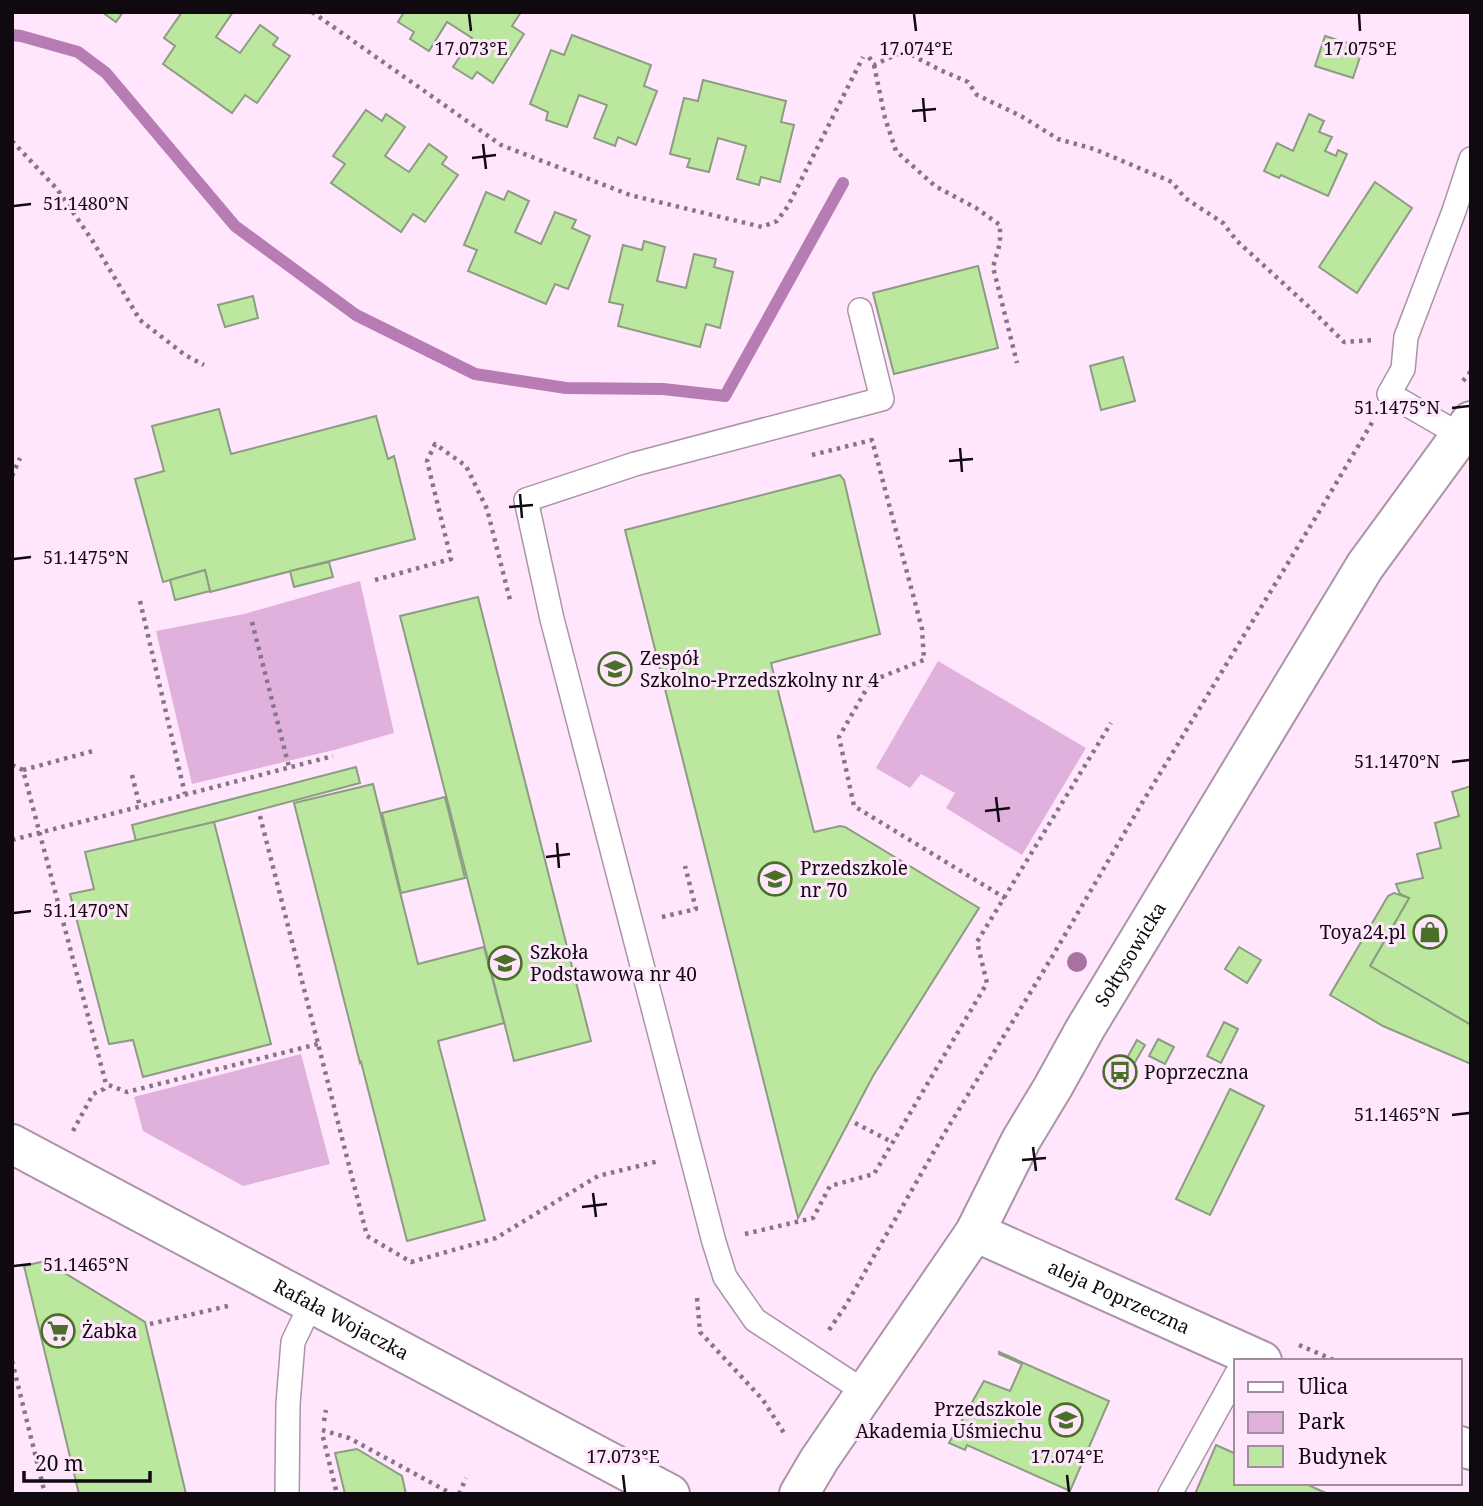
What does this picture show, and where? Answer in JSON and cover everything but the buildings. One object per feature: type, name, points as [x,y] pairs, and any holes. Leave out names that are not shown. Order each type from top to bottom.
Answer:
[{"type":"street","name":"Sołtysowicka","points":[[800,1494],[819,1460],[975,1232],[1021,1140],[1085,1029],[1365,566],[1465,428]]},
{"type":"street","name":"Rafała Wojaczka","points":[[12,1144],[670,1494]]},
{"type":"street","name":"aleja Poprzeczna","points":[[975,1232],[1239,1359]]},
{"type":"lane","points":[[1465,428],[1389,394],[1403,369],[1406,337],[1471,159]]},
{"type":"lane","points":[[860,310],[882,399],[635,464],[526,500],[552,620],[713,1241],[725,1277],[755,1320],[865,1392]]},
{"type":"lane","points":[[287,1494],[288,1404],[293,1342],[311,1304]]},
{"type":"lane","points":[[1170,1494],[1234,1385]]},
{"type":"path","points":[[312,12],[501,145],[630,195],[762,227],[778,221],[788,206],[866,57],[874,65],[885,118],[896,151],[935,186],[976,208],[1000,225],[1000,243],[993,267],[1017,363]]},
{"type":"path","points":[[874,65],[904,51],[968,82],[977,95],[1021,116],[1058,139],[1094,149],[1172,182],[1185,198],[1223,223],[1237,241],[1344,342],[1406,337]]},
{"type":"path","points":[[12,141],[57,189],[92,240],[140,320],[185,355],[204,365]]},
{"type":"path","points":[[812,1357],[846,1305],[944,1134],[1389,394]]},
{"type":"path","points":[[806,457],[872,440],[922,629],[924,660],[871,681],[839,737],[854,806],[1005,898]]},
{"type":"path","points":[[375,580],[450,559],[427,461],[435,444],[466,466],[487,509],[514,615]]},
{"type":"path","points":[[12,475],[20,458]]},
{"type":"path","points":[[140,600],[185,794]]},
{"type":"path","points":[[252,622],[289,767]]},
{"type":"path","points":[[713,1241],[813,1218],[830,1186],[874,1174],[987,983],[977,942],[1111,723]]},
{"type":"path","points":[[12,765],[23,771],[93,751]]},
{"type":"path","points":[[12,840],[333,756]]},
{"type":"path","points":[[23,771],[106,1084]]},
{"type":"path","points":[[132,775],[140,807]]},
{"type":"path","points":[[260,816],[367,1236],[411,1262],[496,1238],[598,1176],[691,1153]]},
{"type":"path","points":[[106,1084],[127,1092],[318,1044]]},
{"type":"path","points":[[78,1122],[93,1094],[106,1084]]},
{"type":"path","points":[[855,1123],[892,1142]]},
{"type":"path","points":[[697,1297],[700,1332],[764,1400],[788,1440]]},
{"type":"path","points":[[150,1324],[240,1304]]},
{"type":"path","points":[[12,1362],[45,1494]]},
{"type":"path","points":[[326,1410],[322,1430],[337,1494]]},
{"type":"path","points":[[322,1430],[349,1438],[452,1494]]},
{"type":"path","points":[[459,1494],[466,1478]]},
{"type":"green space","points":[[360,581],[394,733],[192,784],[156,631],[244,614]]},
{"type":"green space","points":[[938,661],[1086,748],[1022,855],[946,808],[955,793],[921,774],[910,788],[876,768]]},
{"type":"green space","points":[[301,1054],[330,1164],[243,1186],[143,1131],[134,1097]]},
{"type":"waterway","points":[[12,35],[78,52],[106,73],[235,226],[356,315],[475,374],[566,388],[663,389],[725,396],[843,183]]},
{"type":"place","name":"Zespół Szkolno-Przedszkolny nr 4","points":[[615,669]]},
{"type":"place","name":"Przedszkole nr 70","points":[[775,879]]},
{"type":"place","name":"Toya24.pl","points":[[1430,932]]},
{"type":"place","name":"Szkoła Podstawowa nr 40","points":[[505,963]]},
{"type":"place","name":"Poprzeczna","points":[[1120,1072]]},
{"type":"place","name":"Żabka","points":[[58,1331]]},
{"type":"place","name":"Przedszkole Akademia Uśmiechu","points":[[1066,1420]]}]
